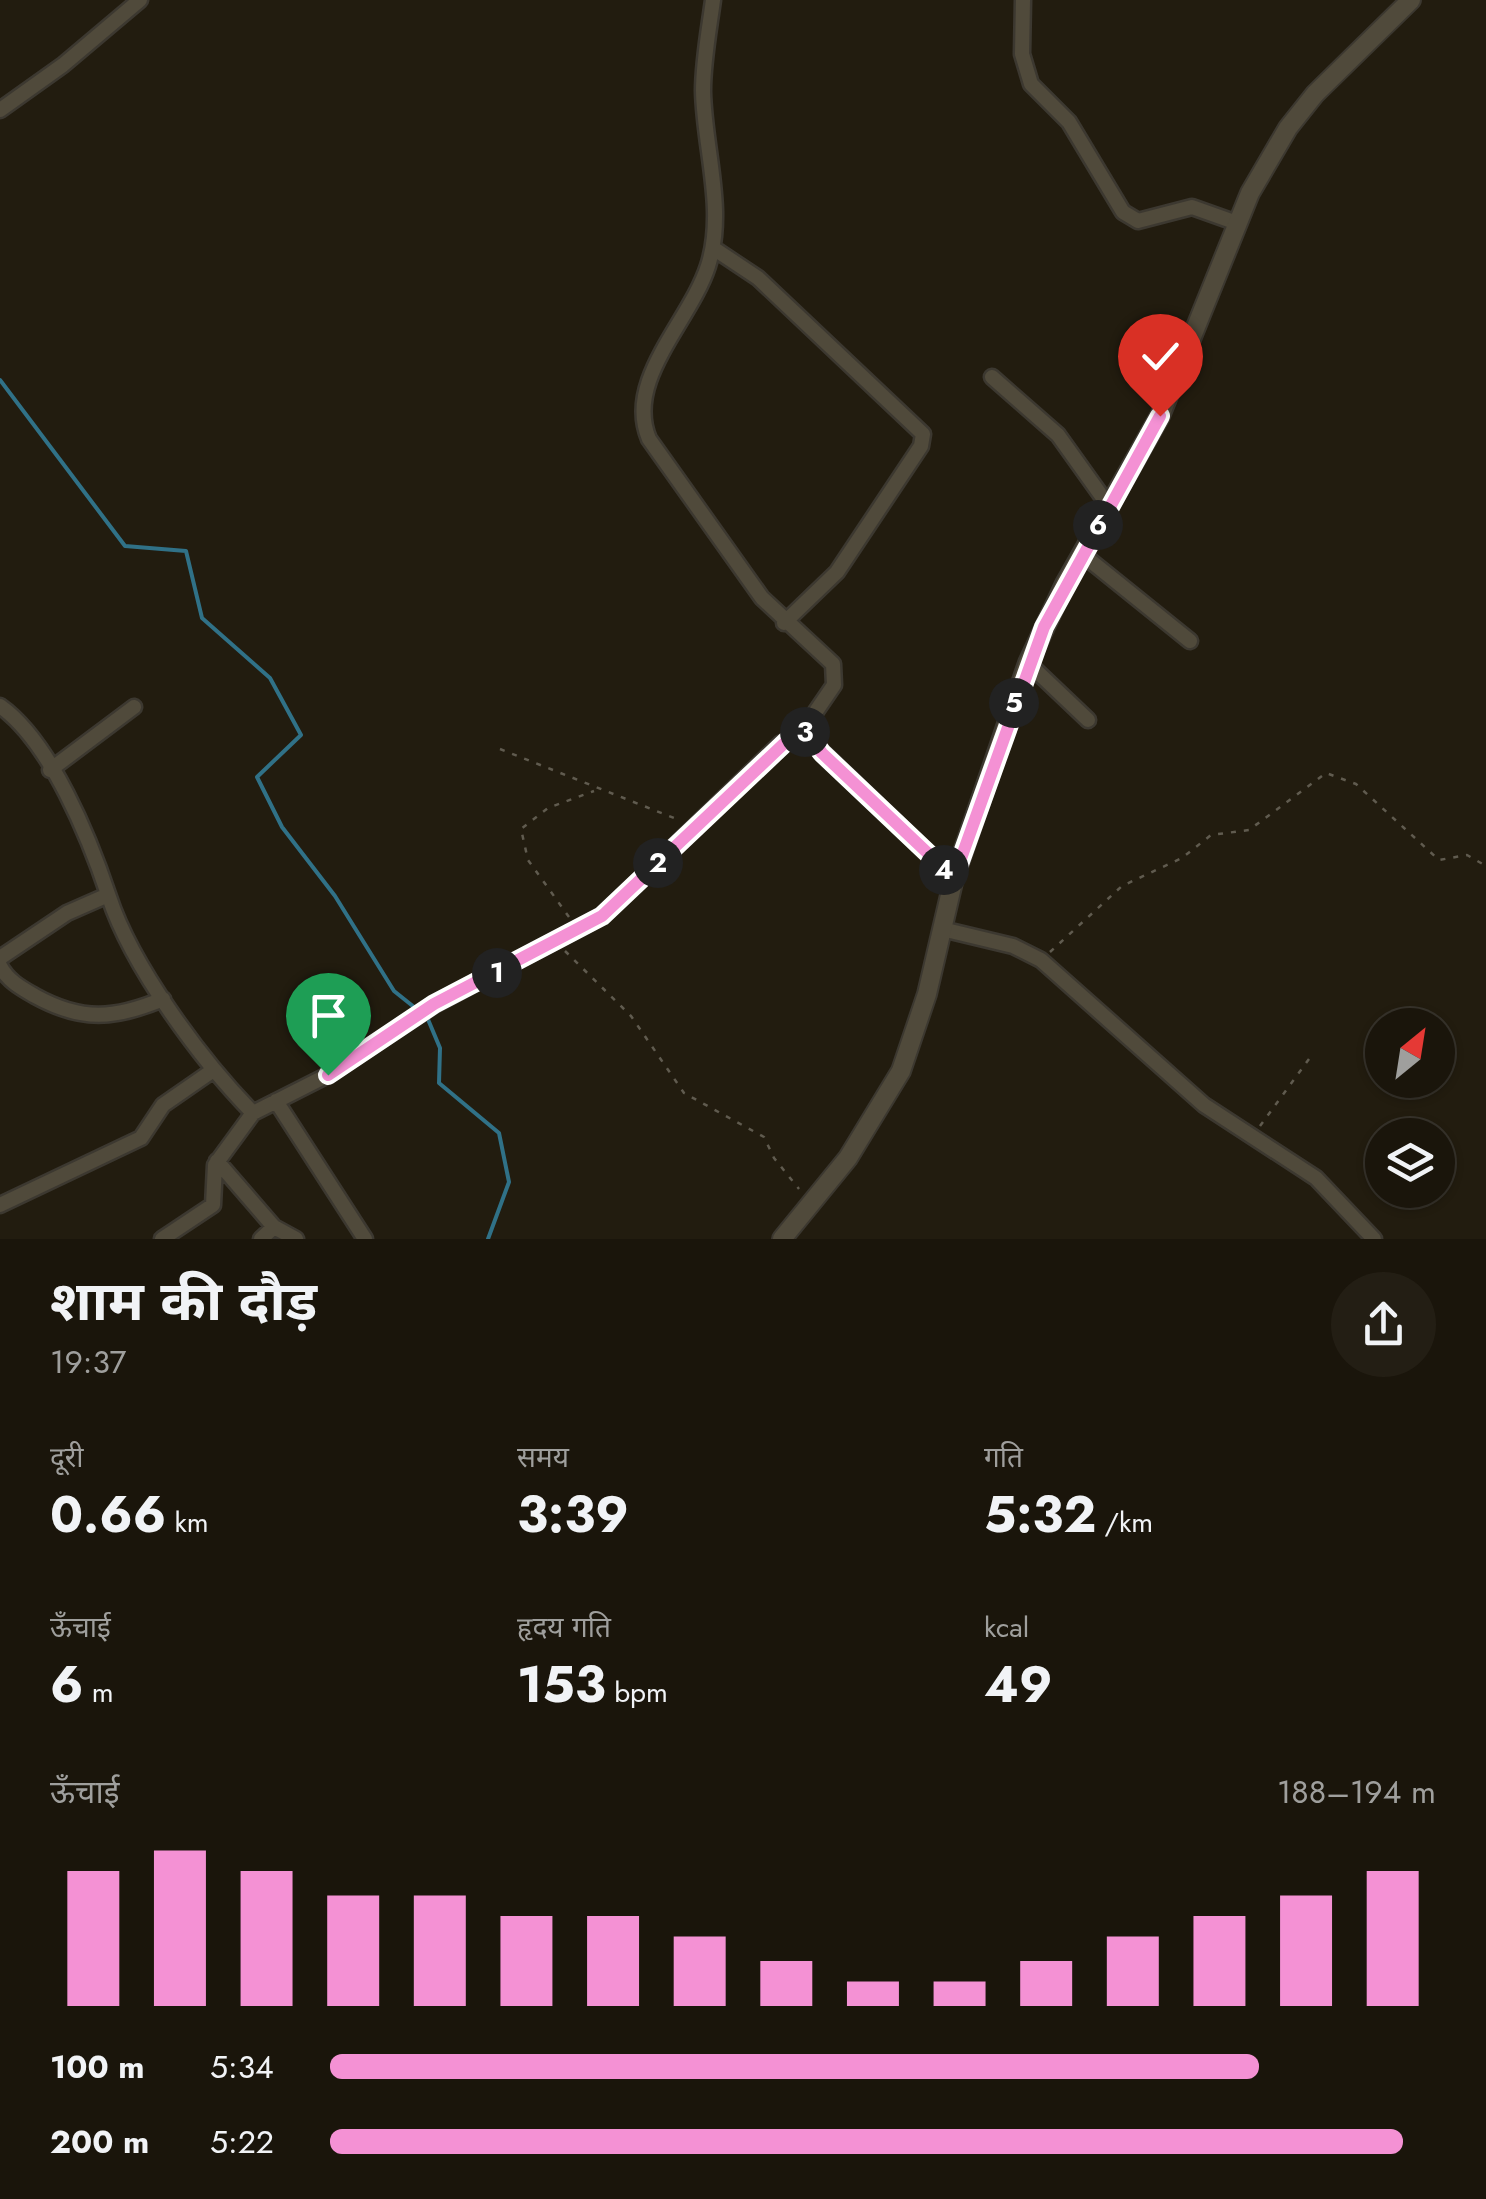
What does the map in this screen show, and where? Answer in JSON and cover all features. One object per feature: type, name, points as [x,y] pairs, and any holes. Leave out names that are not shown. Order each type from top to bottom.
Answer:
[{"type":"street","points":[[0,110],[140,0]]},
{"type":"street","points":[[162,1239],[213,1206],[218,1160],[253,1113],[328,1075],[434,1004],[580,930],[622,899],[780,744],[806,732],[834,685],[836,671],[828,658],[784,623],[750,583],[649,439],[642,423],[643,392],[701,284],[713,248],[703,91],[713,0]]},
{"type":"street","points":[[1023,0],[1022,54],[1030,84],[1080,136],[1123,212],[1138,221],[1192,207],[1238,222]]},
{"type":"street","points":[[782,1239],[848,1158],[901,1072],[928,994],[954,878],[1028,663],[1082,554],[1160,416],[1238,222],[1288,128],[1315,94],[1410,0]]},
{"type":"street","points":[[713,248],[758,278],[918,428],[924,439],[843,564],[784,623]]},
{"type":"street","points":[[992,378],[1058,434],[1108,506]]},
{"type":"street","points":[[1082,554],[1190,641]]},
{"type":"street","points":[[1028,663],[1088,720]]},
{"type":"street","points":[[0,706],[23,726],[50,770],[98,857],[108,895],[163,1000],[212,1071],[253,1113]]},
{"type":"street","points":[[50,770],[134,707]]},
{"type":"street","points":[[806,732],[822,753],[954,878]]},
{"type":"street","points":[[108,895],[67,913],[1,971],[43,1000],[82,1016],[115,1016],[163,1000]]},
{"type":"street","points":[[942,929],[1013,946],[1041,960],[1179,1084],[1316,1178],[1374,1239]]},
{"type":"street","points":[[0,1205],[141,1138],[163,1106],[212,1071]]},
{"type":"street","points":[[276,1101],[365,1239]]},
{"type":"street","points":[[218,1160],[274,1227],[296,1239]]},
{"type":"street","points":[[261,1239],[274,1227]]},
{"type":"path","points":[[500,749],[596,791],[698,826]]},
{"type":"path","points":[[1041,960],[1122,886],[1182,858],[1211,835],[1250,830],[1326,773],[1340,774],[1356,784],[1439,860],[1468,855],[1486,866]]},
{"type":"path","points":[[580,930],[544,888],[520,835],[532,816],[596,791]]},
{"type":"path","points":[[557,942],[631,1016],[684,1093],[768,1140],[774,1158],[811,1204]]},
{"type":"path","points":[[1252,1137],[1310,1059]]},
{"type":"waterway","points":[[0,380],[125,546],[186,551],[202,618],[270,678],[301,735],[257,777],[282,827],[335,896],[394,991],[419,1011]]},
{"type":"waterway","points":[[427,1017],[440,1048],[439,1083],[499,1133],[509,1182],[488,1239]]},
{"type":"route","points":[[328,1075],[394,1035],[434,1004],[602,916],[792,736],[806,732],[822,753],[954,878],[1019,687],[1044,627],[1160,416]]}]
